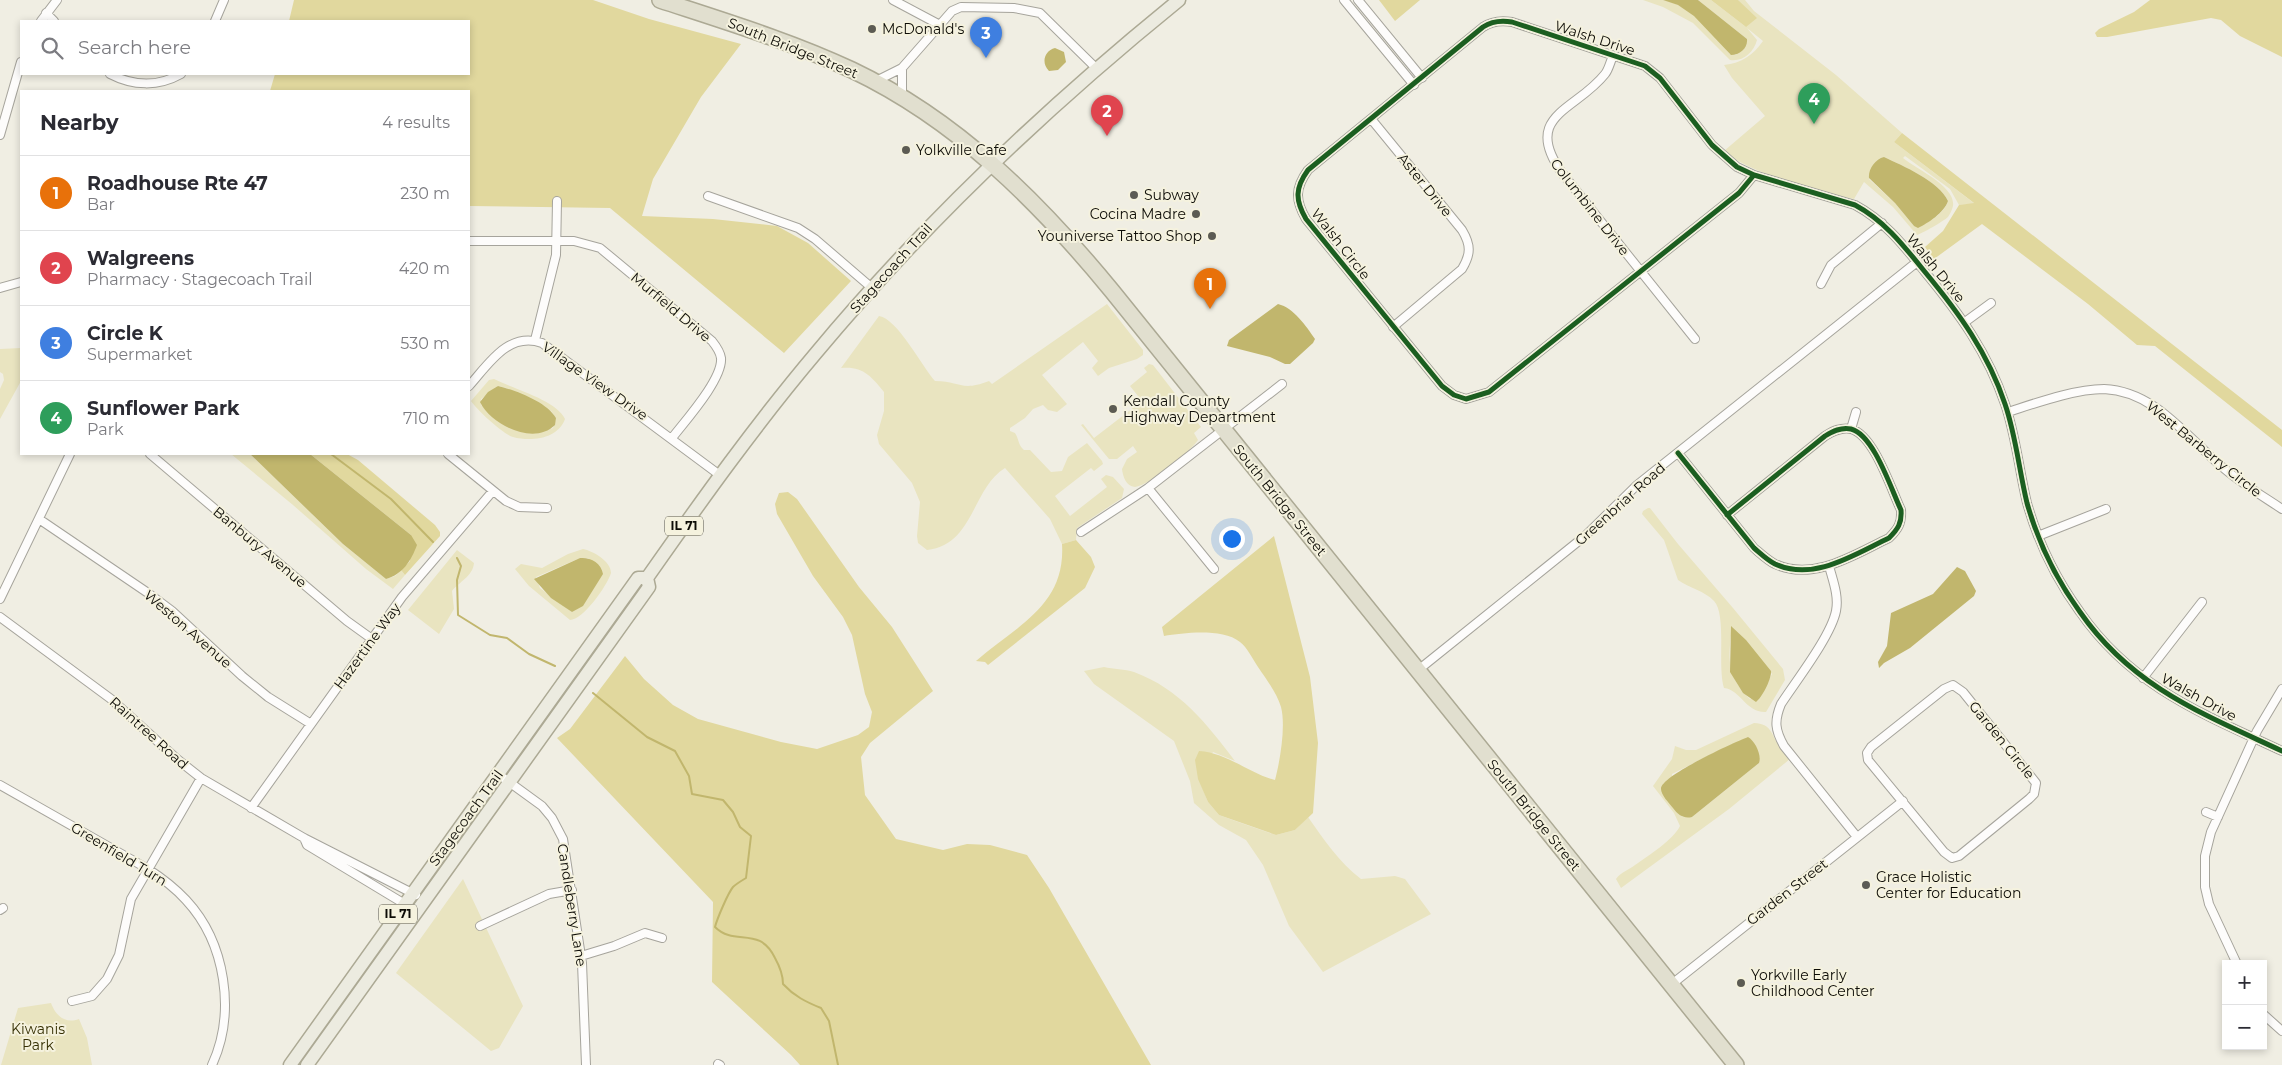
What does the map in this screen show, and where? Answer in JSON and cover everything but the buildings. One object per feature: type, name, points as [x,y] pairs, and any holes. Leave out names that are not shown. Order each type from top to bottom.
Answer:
[{"type":"highway","name":"South Bridge Street","points":[[660,0],[691,5],[813,54],[874,82],[952,130],[992,163],[1073,244],[1736,1065]]},
{"type":"main road","name":"Stagecoach Trail","points":[[307,1065],[649,587],[647,578],[721,476],[815,354],[919,236],[992,163],[1096,68],[1179,0]]},
{"type":"main road","name":"Stagecoach Trail","points":[[290,1065],[638,578],[647,578]]},
{"type":"street","points":[[42,20],[57,0]]},
{"type":"street","points":[[216,20],[224,0]]},
{"type":"street","points":[[893,0],[940,25]]},
{"type":"street","points":[[1344,0],[1414,85]]},
{"type":"street","points":[[1358,0],[1422,78]]},
{"type":"street","points":[[874,82],[902,68],[952,12],[961,7],[1027,10],[1040,14],[1096,68]]},
{"type":"street","points":[[46,13],[53,20]]},
{"type":"street","name":"Walsh Drive","points":[[1414,85],[1483,27],[1498,21],[1512,22],[1645,66],[1660,78],[1721,156],[1737,167],[1855,205],[1869,212],[1893,233],[1965,322],[1990,367],[2008,412],[2028,505],[2038,536],[2055,573],[2080,613],[2108,646],[2143,678],[2198,713],[2282,752]]},
{"type":"street","points":[[1538,137],[1547,138],[1555,118],[1597,83],[1606,72],[1613,56]]},
{"type":"street","points":[[0,135],[20,65]]},
{"type":"street","points":[[902,68],[902,98]]},
{"type":"street","points":[[112,75],[124,80],[148,84],[162,82],[179,75]]},
{"type":"street","name":"Walsh Circle","points":[[1414,85],[1308,170],[1293,193],[1306,219],[1393,327],[1442,386],[1466,402],[1489,392],[1641,272],[1739,193],[1754,174]]},
{"type":"street","name":"Aster Drive","points":[[1372,120],[1462,230],[1473,254],[1462,270],[1393,327]]},
{"type":"street","name":"Columbine Drive","points":[[1547,138],[1548,149],[1556,166],[1695,340]]},
{"type":"street","points":[[708,196],[798,228],[815,239],[872,288]]},
{"type":"street","points":[[535,340],[556,255],[557,201]]},
{"type":"street","points":[[1821,284],[1831,265],[1882,223]]},
{"type":"street","points":[[470,241],[557,241]]},
{"type":"street","name":"Murfield Drive","points":[[557,241],[586,243],[600,248],[712,341],[718,349],[721,358],[716,378],[672,438]]},
{"type":"street","name":"Greenbriar Road","points":[[1417,671],[1585,536],[1636,486],[1917,262]]},
{"type":"street","points":[[0,288],[20,281]]},
{"type":"street","points":[[1965,322],[1991,303]]},
{"type":"street","name":"Village View Drive","points":[[470,385],[502,349],[517,342],[535,340],[549,347],[721,476]]},
{"type":"street","points":[[1081,532],[1148,488],[1224,431],[1282,384]]},
{"type":"street","name":"West Barberry Circle","points":[[2008,412],[2085,391],[2107,390],[2129,393],[2159,409],[2221,466],[2282,509]]},
{"type":"street","points":[[1851,429],[1856,412]]},
{"type":"street","points":[[1678,453],[1727,515],[1754,548],[1775,564],[1804,570],[1829,566],[1889,538],[1903,526],[1901,510],[1871,444],[1862,434],[1851,429],[1840,429],[1825,436],[1727,515]]},
{"type":"street","points":[[0,599],[70,455]]},
{"type":"street","name":"Banbury Avenue","points":[[151,455],[345,619],[372,639]]},
{"type":"street","points":[[449,455],[492,492],[506,501],[519,507],[547,508]]},
{"type":"street","points":[[1148,488],[1214,569]]},
{"type":"street","name":"Hazertine Way","points":[[251,808],[414,582],[492,492]]},
{"type":"street","points":[[2038,536],[2106,509]]},
{"type":"street","name":"Weston Avenue","points":[[39,519],[172,611],[248,681],[268,697],[311,724]]},
{"type":"street","points":[[1829,566],[1836,592],[1836,610],[1831,626],[1781,704],[1776,718],[1776,732],[1784,746],[1858,837]]},
{"type":"street","points":[[2143,678],[2202,602]]},
{"type":"street","name":"Raintree Road","points":[[0,617],[111,699],[177,760],[201,778],[304,838],[413,893],[424,901]]},
{"type":"street","name":"Garden Circle","points":[[1953,685],[1963,692],[2036,783],[2034,794],[2029,799],[1958,856],[1952,858],[1947,856],[1903,801],[1868,760],[1867,753],[1871,746],[1944,689],[1953,685]]},
{"type":"street","points":[[2234,960],[2213,913],[2205,887],[2205,856],[2218,817],[2254,738],[2266,714],[2282,690]]},
{"type":"street","name":"Candleberry Lane","points":[[498,774],[534,799],[552,818],[563,839],[581,956],[586,1065]]},
{"type":"street","points":[[72,1001],[92,996],[107,979],[119,955],[130,899],[201,778]]},
{"type":"street","name":"Greenfield Turn","points":[[0,785],[148,868],[170,884],[187,902],[200,920],[222,969],[225,999],[224,1022],[212,1065]]},
{"type":"street","name":"Garden Street","points":[[1672,984],[1903,801]]},
{"type":"street","points":[[2206,812],[2218,817]]},
{"type":"street","name":"Raintree Road","points":[[304,838],[307,845],[416,912]]},
{"type":"street","points":[[480,926],[549,894],[572,890]]},
{"type":"street","points":[[581,956],[614,946],[646,933],[662,938]]},
{"type":"street","points":[[2267,1018],[2282,1032]]},
{"type":"green space","points":[[1643,0],[1663,0],[1683,8],[1701,21],[1730,54],[1736,55],[1746,45],[1747,39],[1698,0],[1711,0],[1746,27],[1738,0],[1745,0],[1754,11],[1836,75],[1902,133],[1894,142],[1975,204],[1959,205],[1950,189],[1905,156],[1903,158],[1942,185],[1952,199],[1953,206],[1948,217],[1917,235],[1893,207],[1864,182],[1854,199],[1785,181],[1735,159],[1724,151],[1765,116],[1732,78],[1724,65],[1746,58],[1763,41],[1747,28],[1757,40],[1751,52],[1743,58],[1730,60],[1693,23],[1663,7]],"holes":[[[1884,157],[1937,187],[1948,201],[1943,210],[1924,224],[1914,226],[1895,203],[1869,179]]]},
{"type":"green space","points":[[1107,304],[1143,350],[1143,355],[1137,359],[1109,368],[1098,376],[1092,368],[1098,361],[1083,342],[1042,375],[1067,404],[1057,412],[1048,410],[1043,405],[1033,409],[1025,418],[1010,428],[1010,431],[1015,433],[1024,450],[1030,450],[1051,472],[1062,471],[1068,457],[1087,443],[1102,461],[1103,464],[1094,471],[1091,468],[1055,496],[1070,516],[1107,487],[1101,479],[1106,475],[1113,477],[1124,489],[1122,498],[1077,528],[1076,540],[1062,544],[1050,519],[1005,468],[994,477],[964,527],[954,538],[942,546],[927,550],[918,543],[920,502],[912,483],[879,444],[877,435],[884,411],[884,392],[875,381],[861,370],[841,368],[879,316],[894,325],[902,334],[935,381],[972,386],[989,381],[992,384]]},
{"type":"green space","points":[[20,348],[20,383],[0,419],[0,389],[4,380],[3,374],[0,372],[0,349]]},
{"type":"green space","points":[[1149,364],[1153,365],[1201,427],[1194,433],[1198,440],[1187,452],[1159,474],[1142,485],[1135,487],[1127,483],[1122,469],[1127,459],[1137,452],[1133,446],[1117,459],[1109,459],[1081,425],[1083,424],[1094,438],[1142,401],[1130,386],[1147,372],[1144,368]]},
{"type":"green space","points":[[494,379],[544,400],[560,412],[565,419],[561,426],[550,435],[536,439],[509,435],[491,421],[471,401],[489,380]],"holes":[[[498,386],[506,388],[551,411],[556,418],[553,428],[542,432],[522,432],[505,425],[481,405],[481,399]]]},
{"type":"green space","points":[[232,455],[251,455],[343,544],[386,579],[395,576],[401,570],[405,575],[393,589],[366,569]]},
{"type":"green space","points":[[1650,508],[1783,669],[1785,680],[1766,712],[1753,709],[1735,693],[1724,688],[1718,608],[1714,601],[1702,592],[1678,580],[1664,540],[1642,514],[1643,511]],"holes":[[[1732,627],[1772,674],[1763,690],[1750,699],[1737,682],[1730,666]]]},
{"type":"green space","points":[[583,549],[592,552],[608,564],[611,573],[600,594],[588,609],[575,619],[570,620],[529,586],[515,569],[521,564],[542,568],[568,554]],"holes":[[[580,558],[588,558],[602,570],[572,612],[540,588],[536,577]]]},
{"type":"green space","points":[[457,550],[474,563],[473,568],[452,591],[454,609],[439,634],[408,610]]},
{"type":"green space","points":[[1104,667],[1134,672],[1165,688],[1191,709],[1225,747],[1235,761],[1213,752],[1199,779],[1208,802],[1219,815],[1276,835],[1295,830],[1308,817],[1339,858],[1361,879],[1395,876],[1405,879],[1431,914],[1323,972],[1289,926],[1263,865],[1246,840],[1219,825],[1194,803],[1190,781],[1174,741],[1094,684],[1084,671]]},
{"type":"green space","points":[[1754,723],[1768,728],[1790,759],[1729,809],[1621,888],[1616,879],[1660,847],[1680,826],[1674,813],[1653,786],[1672,759],[1675,746],[1686,750],[1696,750]],"holes":[[[1726,747],[1759,763],[1692,817],[1683,817],[1676,811],[1672,774]]]},
{"type":"green space","points":[[463,879],[523,1006],[499,1048],[491,1051],[396,973]]},
{"type":"green space","name":"Kiwanis Park","points":[[51,1003],[58,1015],[65,1020],[79,1019],[87,1038],[92,1065],[1,1065],[18,1008]]},
{"type":"shaded area","points":[[294,0],[593,0],[649,19],[741,44],[701,97],[653,179],[642,216],[713,219],[777,226],[808,243],[851,281],[784,353],[610,208],[470,206],[470,90],[270,90],[275,75],[470,75],[470,20],[289,20]]},
{"type":"shaded area","points":[[1379,0],[1420,0],[1395,21]]},
{"type":"shaded area","points":[[1663,0],[1698,0],[1747,39],[1745,48],[1737,54],[1731,55],[1694,16],[1678,5]]},
{"type":"shaded area","points":[[1711,0],[1738,0],[1757,18],[1746,27]]},
{"type":"shaded area","points":[[2150,0],[2282,0],[2282,57],[2240,36],[2221,20],[2211,18],[2107,37],[2097,37],[2095,33],[2099,29],[2134,12]]},
{"type":"shaded area","points":[[1055,48],[1064,52],[1066,62],[1058,70],[1049,71],[1044,61],[1046,54]]},
{"type":"shaded area","points":[[1902,133],[2282,430],[2282,447],[2155,346],[2137,345],[2088,304],[1982,224],[1934,259],[1925,247],[1943,231],[1959,205],[1974,203],[1894,142]]},
{"type":"shaded area","points":[[1884,157],[1929,181],[1937,187],[1948,201],[1939,213],[1918,228],[1869,178],[1873,165]]},
{"type":"shaded area","points":[[1278,304],[1294,313],[1315,339],[1290,364],[1227,346],[1229,340]]},
{"type":"shaded area","points":[[498,386],[513,390],[546,407],[556,418],[555,425],[546,431],[525,433],[503,425],[493,418],[480,402],[488,392]]},
{"type":"shaded area","points":[[251,455],[311,455],[411,535],[417,545],[402,570],[386,579],[343,544]]},
{"type":"shaded area","points":[[311,455],[349,455],[358,460],[435,525],[440,532],[440,536],[405,575],[401,570],[410,561],[411,535]]},
{"type":"shaded area","points":[[788,492],[797,499],[859,587],[892,627],[933,691],[870,743],[861,757],[865,795],[896,839],[943,850],[967,844],[990,845],[1027,855],[1049,888],[1151,1065],[800,1065],[712,982],[713,902],[557,738],[570,729],[625,656],[644,679],[673,705],[698,719],[781,742],[817,749],[858,735],[869,727],[872,712],[865,694],[852,635],[843,617],[813,576],[777,514],[775,504],[779,493]]},
{"type":"shaded area","points":[[1274,536],[1310,677],[1318,743],[1313,813],[1295,830],[1276,835],[1219,815],[1208,802],[1198,779],[1195,760],[1199,751],[1219,755],[1275,780],[1283,724],[1281,707],[1274,691],[1240,642],[1213,633],[1164,636],[1162,627]]},
{"type":"shaded area","points":[[1076,540],[1091,557],[1095,567],[1085,588],[988,665],[985,662],[976,661],[1036,613],[1056,584],[1061,565],[1062,544]]},
{"type":"shaded area","points":[[580,558],[588,558],[597,563],[603,574],[583,606],[572,612],[551,598],[534,579]]},
{"type":"shaded area","points":[[1957,567],[1965,571],[1976,591],[1974,596],[1910,648],[1879,668],[1878,662],[1887,646],[1891,613],[1933,594]]},
{"type":"shaded area","points":[[1731,626],[1746,640],[1771,671],[1766,688],[1756,702],[1743,693],[1730,672]]},
{"type":"shaded area","points":[[1748,737],[1757,748],[1760,756],[1759,763],[1692,817],[1684,817],[1677,813],[1662,794],[1661,789],[1664,783],[1699,760]]},
{"type":"waterway","points":[[332,455],[391,499],[433,542]]},
{"type":"waterway","points":[[457,558],[461,566],[457,580],[458,615],[490,635],[507,638],[529,654],[555,666]]},
{"type":"waterway","points":[[593,693],[647,737],[675,751],[689,776],[692,794],[723,800],[733,812],[740,827],[751,836],[746,878],[731,890],[715,927],[731,936],[762,942],[769,948],[780,968],[783,984],[800,998],[821,1008],[829,1021],[838,1065]]},
{"type":"cycle path","points":[[1754,175],[1739,193],[1489,392],[1466,399],[1454,395],[1442,386],[1306,219],[1298,200],[1299,188],[1308,170],[1490,23],[1500,21],[1512,22],[1645,66],[1660,78],[1712,145],[1737,167],[1754,175],[1855,205],[1885,226],[1961,318],[1990,368],[2009,416],[2027,503],[2042,546],[2080,612],[2100,638],[2122,660],[2146,679],[2197,711],[2282,751]]},
{"type":"cycle path","points":[[1678,453],[1754,548],[1775,564],[1790,569],[1804,570],[1834,564],[1889,538],[1899,526],[1901,510],[1881,464],[1867,441],[1859,433],[1851,429],[1844,429],[1825,436],[1727,515]]},
{"type":"place","name":"McDonald's","points":[[872,29]]},
{"type":"place","name":"Circle K","points":[[986,58]]},
{"type":"place","name":"Sunflower Park","points":[[1814,124]]},
{"type":"place","name":"Walgreens","points":[[1107,136]]},
{"type":"place","name":"Yolkville Cafe","points":[[906,150]]},
{"type":"place","name":"Subway","points":[[1134,195]]},
{"type":"place","name":"Cocina Madre","points":[[1196,214]]},
{"type":"place","name":"Youniverse Tattoo Shop","points":[[1212,236]]},
{"type":"place","name":"Roadhouse Rte 47","points":[[1210,309]]},
{"type":"place","name":"Kendall County Highway Department","points":[[1113,409]]},
{"type":"place","name":"Grace Holistic Center for Education","points":[[1866,885]]},
{"type":"place","name":"Yorkville Early Childhood Center","points":[[1741,983]]}]
